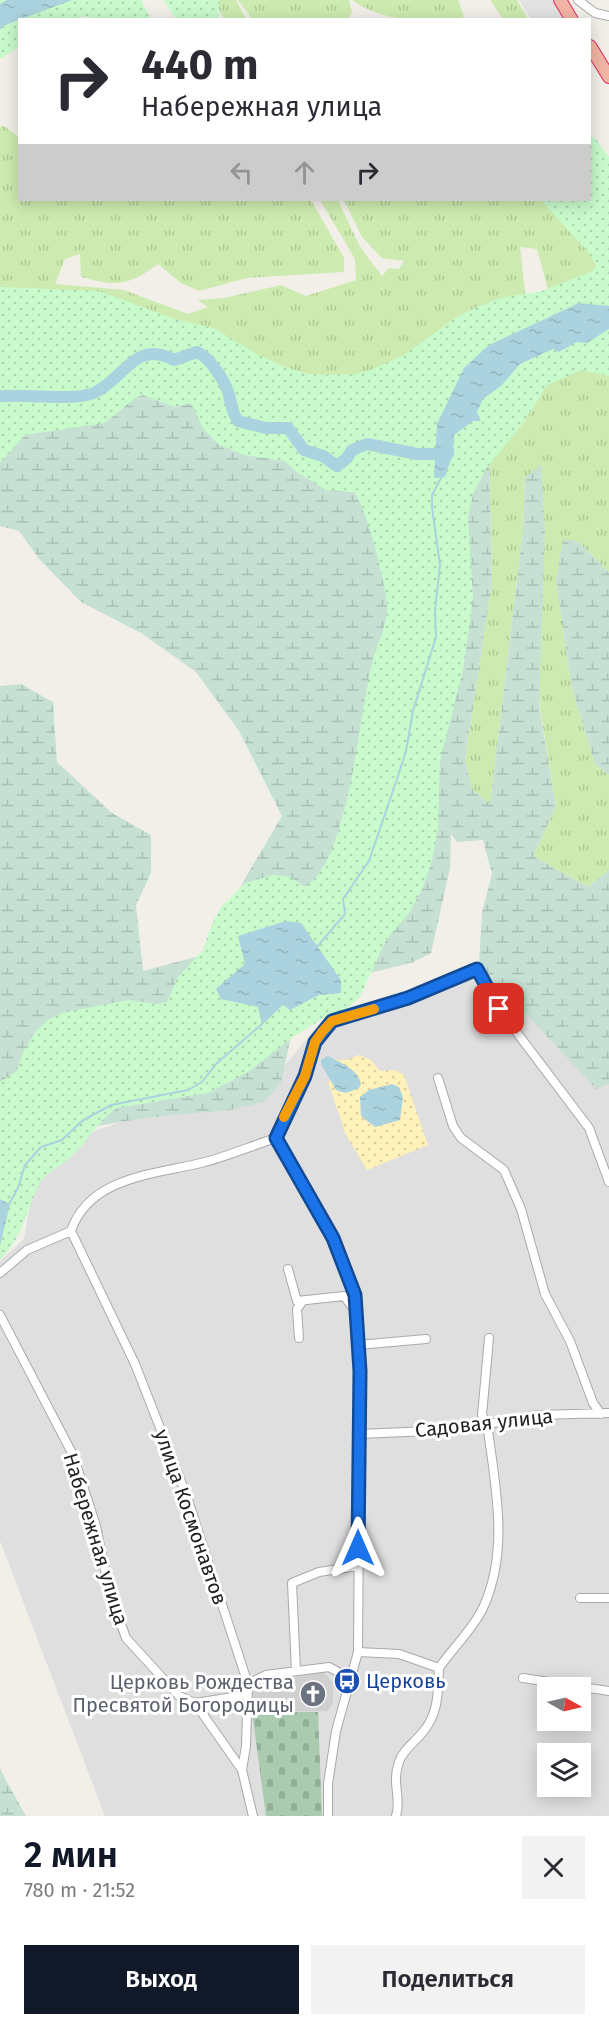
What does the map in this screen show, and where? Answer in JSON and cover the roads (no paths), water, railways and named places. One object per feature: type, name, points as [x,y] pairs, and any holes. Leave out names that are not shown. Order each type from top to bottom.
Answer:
[{"type":"highway","points":[[560,0],[571,18]]},
{"type":"highway","points":[[591,48],[609,77]]},
{"type":"street","points":[[578,0],[595,13],[609,16]]},
{"type":"street","points":[[0,1273],[27,1250],[71,1231],[84,1210],[121,1180],[204,1163],[276,1138],[305,1076],[315,1042],[332,1021],[408,998],[477,969],[499,1009],[589,1128],[609,1182]]},
{"type":"street","points":[[438,1078],[453,1126],[461,1138],[504,1170],[521,1209],[545,1294],[570,1341],[593,1403],[605,1413]]},
{"type":"street","points":[[276,1138],[333,1238],[355,1295],[358,1345],[358,1652],[335,1742],[328,1784],[328,1816]]},
{"type":"street","name":"улица Космонавтов","points":[[71,1231],[135,1364],[186,1494],[248,1684],[246,1746],[242,1770],[253,1816]]},
{"type":"street","points":[[288,1269],[294,1298],[302,1302],[344,1296],[350,1301],[352,1310],[356,1312]]},
{"type":"street","points":[[300,1338],[297,1309],[302,1302]]},
{"type":"street","name":"Набережная улица","points":[[0,1315],[73,1455],[96,1526],[109,1590],[126,1638],[179,1696],[195,1703],[242,1770]]},
{"type":"street","points":[[397,1816],[399,1808],[394,1777],[400,1757],[424,1731],[437,1706],[439,1668],[482,1610],[497,1564],[499,1521],[487,1423],[482,1415],[489,1338]]},
{"type":"street","points":[[358,1345],[426,1339]]},
{"type":"street","name":"Садовая улица","points":[[358,1434],[455,1430],[538,1415],[605,1413]]},
{"type":"street","points":[[296,1671],[292,1583],[319,1572],[358,1566]]},
{"type":"street","points":[[580,1598],[609,1598]]},
{"type":"street","points":[[358,1652],[399,1654],[439,1668]]},
{"type":"street","points":[[195,1703],[240,1696],[248,1684],[266,1675],[329,1667],[351,1678]]},
{"type":"street","points":[[523,1678],[609,1691]]},
{"type":"water","points":[[7,0],[72,0],[24,18],[18,18],[18,20],[3,26],[0,30],[0,4]]},
{"type":"water","points":[[579,303],[609,306],[609,329],[587,343],[577,342],[559,352],[553,349],[520,364],[501,386],[483,399],[477,412],[481,421],[473,421],[454,435],[453,454],[445,477],[434,478],[437,424],[464,368],[489,345]]},
{"type":"water","points":[[286,921],[301,923],[341,980],[341,993],[319,995],[290,1010],[283,1005],[262,1025],[258,1007],[221,999],[216,989],[245,964],[238,936]]},
{"type":"water","points":[[328,1056],[353,1070],[361,1084],[359,1088],[346,1093],[336,1090],[321,1064],[321,1060]]},
{"type":"water","points":[[392,1084],[399,1087],[403,1097],[400,1120],[375,1127],[361,1116],[360,1097],[369,1090]]},
{"type":"water","points":[[0,1199],[10,1204],[0,1246]]},
{"type":"waterway","points":[[0,396],[76,397],[87,395],[106,386],[140,357],[150,354],[174,360],[197,352],[210,363],[222,379],[238,421],[266,428],[288,428],[304,450],[323,456],[337,466],[347,458],[352,450],[367,444],[417,454],[448,454],[448,450]]},
{"type":"waterway","points":[[316,948],[345,914],[343,899],[369,861],[406,751],[413,711],[436,637],[435,611],[440,565],[432,495],[442,476]]},
{"type":"waterway","points":[[8,1206],[18,1188],[25,1165],[41,1147],[62,1140],[82,1121],[111,1105],[188,1090],[202,1082],[216,1064],[262,1024]]},
{"type":"place","name":"Церковь","points":[[347,1681]]},
{"type":"place","name":"Церковь Рождества Пресвятой Богородицы","points":[[313,1694]]}]
